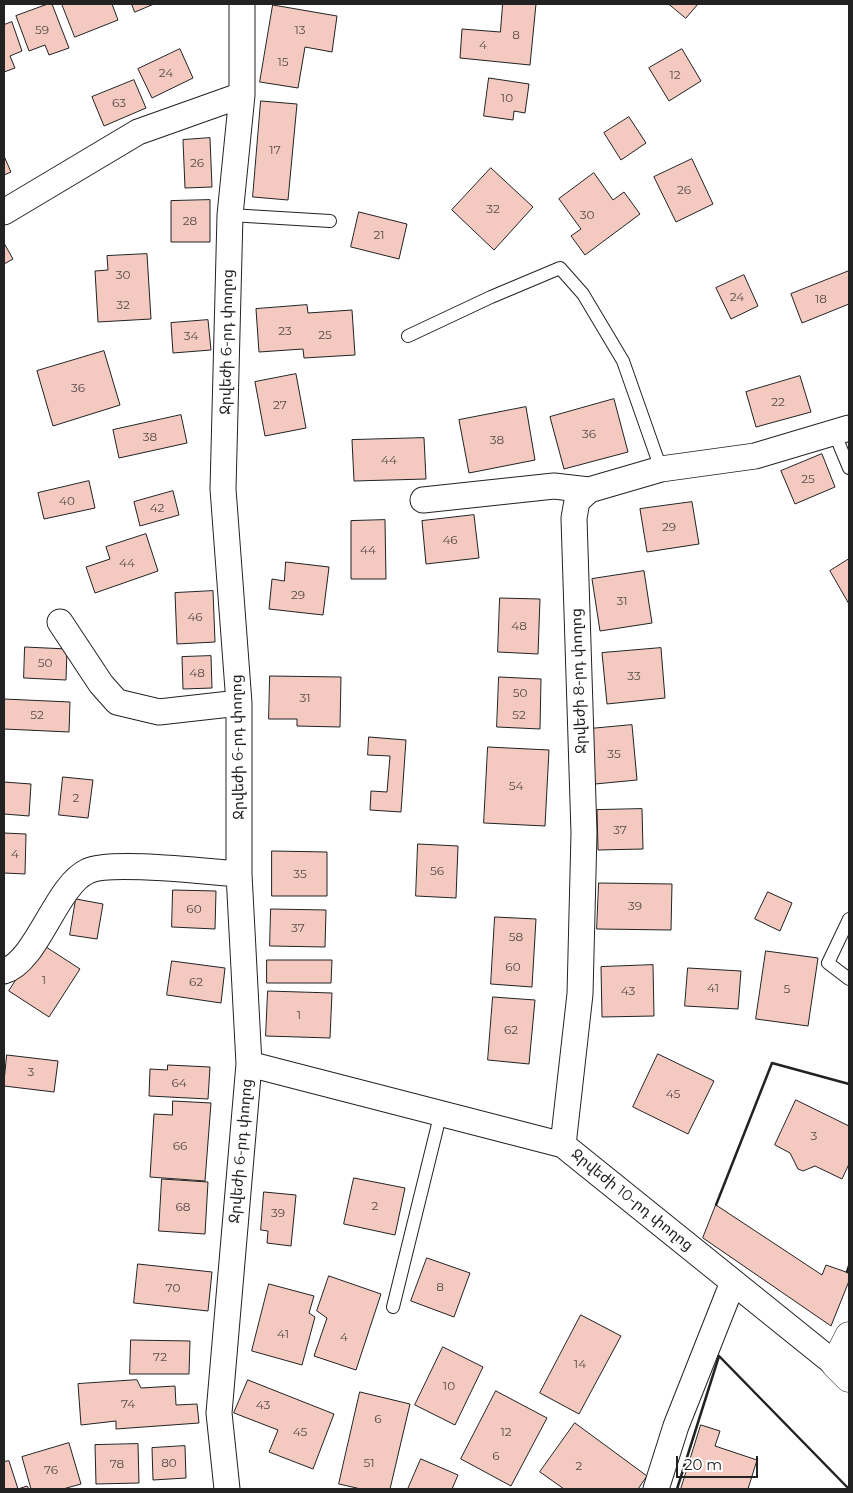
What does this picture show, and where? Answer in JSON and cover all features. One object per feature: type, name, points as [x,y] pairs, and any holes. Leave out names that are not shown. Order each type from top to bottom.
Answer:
[{"type":"street","name":"Ջրվեժի 6-րդ փողոց","points":[[227,1489],[219,1407],[249,1064],[239,874],[239,703],[223,489],[230,215],[242,95],[242,4]]},
{"type":"street","points":[[4,212],[138,132],[242,95]]},
{"type":"street","points":[[423,500],[554,486],[589,490],[661,469],[756,456],[842,430]]},
{"type":"street","name":"Ջրվեժի 8-րդ փողոց","points":[[563,1145],[580,994],[584,834],[574,518],[577,502],[589,490]]},
{"type":"street","points":[[60,622],[102,684],[117,702],[159,712],[239,703]]},
{"type":"street","points":[[4,971],[20,961],[70,886],[87,871],[109,866],[239,874]]},
{"type":"street","name":"Ջրվեժի 10-րդ փողոց","points":[[249,1064],[563,1145],[842,1371],[849,1336]]},
{"type":"street","points":[[656,1489],[676,1426],[733,1282]]},
{"type":"lane","points":[[230,215],[330,220]]},
{"type":"lane","points":[[408,336],[490,297],[560,268],[582,294],[623,361],[661,469]]},
{"type":"lane","points":[[842,430],[849,468]]},
{"type":"lane","points":[[849,919],[828,963],[849,979]]},
{"type":"lane","points":[[393,1307],[441,1112]]},
{"type":"building","points":[[52,4],[69,48],[49,55],[45,45],[29,51],[16,16]]},
{"type":"building","points":[[62,4],[112,4],[118,20],[75,37]]},
{"type":"building","points":[[132,4],[154,4],[135,12]]},
{"type":"building","points":[[503,4],[536,4],[530,65],[460,58],[462,29],[500,32]]},
{"type":"building","points":[[669,4],[698,4],[686,18]]},
{"type":"building","points":[[273,5],[337,16],[332,52],[305,47],[298,88],[260,82]]},
{"type":"building","points":[[12,22],[22,51],[10,56],[15,68],[4,72],[4,25]]},
{"type":"building","points":[[180,49],[193,78],[152,98],[138,69]]},
{"type":"building","points":[[682,49],[701,81],[669,101],[649,68]]},
{"type":"building","points":[[489,78],[529,84],[525,113],[514,111],[513,120],[484,116]]},
{"type":"building","points":[[134,80],[146,108],[104,126],[92,97]]},
{"type":"building","points":[[261,101],[297,104],[288,200],[253,197]]},
{"type":"building","points":[[629,117],[646,143],[621,160],[604,133]]},
{"type":"building","points":[[210,138],[212,187],[185,188],[183,140]]},
{"type":"building","points":[[4,156],[11,172],[4,175]]},
{"type":"building","points":[[692,159],[713,204],[676,222],[654,177]]},
{"type":"building","points":[[491,168],[533,207],[494,250],[452,210]]},
{"type":"building","points":[[594,173],[613,200],[624,192],[640,214],[585,255],[571,236],[581,229],[559,199]]},
{"type":"building","points":[[210,200],[210,242],[171,242],[171,201]]},
{"type":"building","points":[[359,212],[407,224],[399,259],[351,247]]},
{"type":"building","points":[[4,243],[13,259],[4,264]]},
{"type":"building","points":[[147,254],[151,319],[98,322],[95,271],[108,270],[107,256]]},
{"type":"building","points":[[849,271],[849,304],[802,323],[791,294]]},
{"type":"building","points":[[744,275],[758,306],[731,319],[716,288]]},
{"type":"building","points":[[307,305],[308,313],[352,310],[355,355],[304,358],[303,349],[259,352],[256,309]]},
{"type":"building","points":[[208,320],[211,350],[173,353],[171,323]]},
{"type":"building","points":[[104,351],[120,405],[53,426],[37,371]]},
{"type":"building","points":[[296,374],[306,428],[265,436],[255,382]]},
{"type":"building","points":[[800,376],[811,412],[756,427],[746,392]]},
{"type":"building","points":[[614,399],[628,452],[564,469],[550,417]]},
{"type":"building","points":[[526,407],[535,460],[469,473],[459,420]]},
{"type":"building","points":[[181,415],[187,443],[119,458],[113,430]]},
{"type":"building","points":[[424,438],[426,479],[354,481],[352,440]]},
{"type":"building","points":[[822,454],[835,487],[795,504],[781,471]]},
{"type":"building","points":[[89,481],[95,508],[44,519],[38,493]]},
{"type":"building","points":[[173,491],[179,515],[140,526],[134,502]]},
{"type":"building","points":[[692,502],[699,544],[647,552],[640,509]]},
{"type":"building","points":[[474,515],[479,558],[426,564],[422,521]]},
{"type":"building","points":[[385,520],[386,579],[351,579],[351,521]]},
{"type":"building","points":[[146,534],[158,571],[95,593],[86,567],[110,559],[106,547]]},
{"type":"building","points":[[849,559],[849,604],[830,571]]},
{"type":"building","points":[[286,562],[329,567],[323,615],[269,609],[272,579],[284,581]]},
{"type":"building","points":[[644,571],[652,623],[600,631],[592,579]]},
{"type":"building","points":[[213,591],[215,642],[177,644],[175,593]]},
{"type":"building","points":[[500,598],[540,599],[538,654],[498,652]]},
{"type":"building","points":[[25,647],[67,649],[66,680],[24,678]]},
{"type":"building","points":[[661,648],[665,698],[607,704],[602,653]]},
{"type":"building","points":[[211,656],[212,688],[183,689],[182,657]]},
{"type":"building","points":[[270,676],[341,677],[340,727],[297,726],[297,719],[269,719]]},
{"type":"building","points":[[499,677],[541,679],[540,729],[497,727]]},
{"type":"building","points":[[4,699],[70,702],[69,732],[4,729]]},
{"type":"building","points":[[632,725],[637,780],[595,784],[589,729]]},
{"type":"building","points":[[369,737],[406,740],[401,812],[370,810],[371,791],[387,792],[390,756],[368,755]]},
{"type":"building","points":[[488,747],[549,750],[545,826],[484,823]]},
{"type":"building","points":[[63,777],[93,780],[88,818],[59,815]]},
{"type":"building","points":[[4,782],[31,784],[29,816],[4,814]]},
{"type":"building","points":[[642,809],[643,849],[598,850],[597,810]]},
{"type":"building","points":[[4,833],[26,834],[25,874],[4,873]]},
{"type":"building","points":[[418,844],[458,846],[456,898],[416,896]]},
{"type":"building","points":[[272,851],[327,852],[327,896],[272,896]]},
{"type":"building","points":[[599,883],[672,884],[671,930],[597,929]]},
{"type":"building","points":[[173,890],[216,891],[215,929],[172,927]]},
{"type":"building","points":[[768,892],[792,903],[780,931],[755,919]]},
{"type":"building","points":[[76,899],[103,904],[97,939],[70,935]]},
{"type":"building","points":[[271,909],[326,910],[325,947],[270,946]]},
{"type":"building","points":[[495,917],[536,919],[532,987],[491,984]]},
{"type":"building","points":[[40,943],[80,969],[49,1017],[9,991]]},
{"type":"building","points":[[766,951],[818,958],[808,1026],[756,1019]]},
{"type":"building","points":[[267,960],[332,960],[331,983],[267,983]]},
{"type":"building","points":[[172,961],[225,968],[221,1003],[167,995]]},
{"type":"building","points":[[653,965],[654,1016],[602,1017],[601,967]]},
{"type":"building","points":[[688,968],[741,971],[738,1009],[685,1006]]},
{"type":"building","points":[[268,991],[332,993],[330,1038],[266,1036]]},
{"type":"building","points":[[493,997],[535,1000],[529,1064],[488,1060]]},
{"type":"building","points":[[658,1054],[714,1081],[688,1134],[633,1107]]},
{"type":"building","points":[[7,1055],[58,1061],[54,1092],[4,1086]]},
{"type":"building","points":[[168,1065],[210,1067],[208,1099],[149,1096],[150,1069],[167,1070]]},
{"type":"building","points":[[796,1100],[849,1126],[849,1164],[842,1179],[815,1166],[803,1171],[798,1169],[790,1153],[775,1145]]},
{"type":"building","points":[[173,1101],[211,1103],[205,1181],[150,1177],[154,1114],[172,1115]]},
{"type":"building","points":[[354,1178],[405,1188],[395,1235],[344,1224]]},
{"type":"building","points":[[162,1179],[208,1182],[205,1234],[159,1231]]},
{"type":"building","points":[[264,1192],[296,1195],[291,1246],[267,1243],[268,1231],[261,1230]]},
{"type":"building","points":[[716,1205],[822,1275],[826,1265],[849,1273],[849,1281],[831,1326],[703,1238]]},
{"type":"building","points":[[427,1258],[470,1273],[454,1317],[411,1301]]},
{"type":"building","points":[[138,1264],[212,1272],[208,1311],[134,1303]]},
{"type":"building","points":[[329,1276],[381,1294],[356,1370],[314,1356],[327,1318],[317,1311]]},
{"type":"building","points":[[269,1284],[314,1296],[309,1313],[315,1317],[302,1365],[252,1351]]},
{"type":"building","points":[[581,1315],[621,1336],[579,1414],[540,1393]]},
{"type":"building","points":[[131,1340],[190,1341],[189,1374],[130,1374]]},
{"type":"building","points":[[443,1347],[483,1367],[455,1425],[415,1405]]},
{"type":"building","points":[[137,1380],[141,1388],[175,1386],[176,1405],[197,1404],[199,1423],[116,1429],[116,1421],[81,1425],[78,1384]]},
{"type":"building","points":[[248,1380],[334,1414],[313,1469],[269,1452],[278,1430],[234,1413]]},
{"type":"building","points":[[496,1391],[547,1418],[511,1486],[461,1459]]},
{"type":"building","points":[[360,1392],[410,1404],[390,1489],[361,1489],[339,1484]]},
{"type":"building","points":[[575,1423],[647,1476],[638,1489],[564,1489],[540,1472]]},
{"type":"building","points":[[701,1425],[720,1431],[715,1446],[757,1460],[748,1489],[681,1489]]},
{"type":"building","points":[[69,1443],[81,1484],[63,1489],[31,1489],[22,1457]]},
{"type":"building","points":[[138,1444],[139,1483],[96,1484],[95,1445]]},
{"type":"building","points":[[185,1446],[186,1478],[153,1480],[152,1448]]},
{"type":"building","points":[[421,1459],[458,1475],[452,1489],[408,1489]]},
{"type":"building","points":[[9,1461],[18,1489],[4,1489],[4,1462]]},
{"type":"building","points":[[27,1486],[29,1489],[18,1489]]},
{"type":"wall","points":[[716,1205],[772,1063],[849,1084]]},
{"type":"wall","points":[[847,1272],[849,1266]]},
{"type":"wall","points":[[677,1489],[719,1356],[849,1489]]}]
